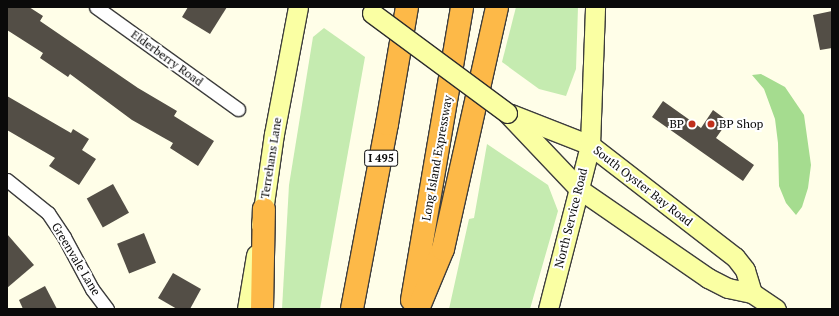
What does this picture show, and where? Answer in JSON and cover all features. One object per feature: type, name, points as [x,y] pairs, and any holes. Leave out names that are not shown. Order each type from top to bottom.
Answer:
[{"type":"highway","name":"I 495","points":[[352,309],[387,124],[407,7]]},
{"type":"highway","name":"Long Island Expressway","points":[[411,309],[462,7]]},
{"type":"highway","points":[[418,309],[443,249],[497,7]]},
{"type":"highway","points":[[262,309],[264,209]]},
{"type":"main road","name":"Terrehans Lane","points":[[247,309],[264,209],[274,134],[298,7]]},
{"type":"main road","name":"North Service Road","points":[[548,309],[590,145],[595,7]]},
{"type":"main road","name":"South Oyster Bay Road","points":[[369,10],[507,113],[579,189],[708,278],[728,288],[752,293],[776,309]]},
{"type":"main road","name":"South Oyster Bay Road","points":[[507,113],[590,145],[735,258],[745,270],[752,293]]},
{"type":"street","name":"Elderberry Road","points":[[96,7],[238,109]]},
{"type":"street","name":"Greenvale Lane","points":[[7,180],[48,213],[64,237],[92,289],[107,309]]},
{"type":"green space","points":[[516,7],[578,7],[576,69],[566,96],[539,89],[502,62]]},
{"type":"green space","points":[[324,28],[365,57],[320,309],[282,309],[289,185],[313,37]]},
{"type":"green space","points":[[761,74],[785,87],[804,115],[811,165],[808,188],[802,207],[796,215],[786,203],[779,186],[778,143],[775,119],[764,89],[752,75]]},
{"type":"green space","points":[[487,144],[548,185],[558,211],[530,309],[449,309],[469,219],[474,218]]},
{"type":"building","points":[[7,7],[29,7],[43,16],[40,21],[138,88],[177,111],[174,116],[214,141],[198,166],[170,148],[173,143],[132,120],[70,74],[68,77],[40,58],[43,53],[7,30]]},
{"type":"building","points":[[188,7],[227,7],[210,34],[182,17]]},
{"type":"building","points":[[832,11],[832,48],[820,50],[813,15]]},
{"type":"building","points":[[7,96],[71,133],[73,129],[89,139],[82,150],[96,159],[79,185],[49,166],[55,158],[7,130]]},
{"type":"building","points":[[663,101],[701,128],[713,110],[728,121],[716,138],[754,165],[743,181],[652,117]]},
{"type":"building","points":[[113,184],[129,213],[103,227],[87,199]]},
{"type":"building","points":[[144,233],[156,263],[129,274],[117,244]]},
{"type":"building","points":[[7,234],[34,265],[7,288]]},
{"type":"building","points":[[173,273],[201,289],[190,309],[177,309],[158,298]]},
{"type":"building","points":[[45,286],[57,309],[23,309],[19,300]]},
{"type":"place","name":"BP","points":[[692,124]]},
{"type":"place","name":"BP Shop","points":[[711,124]]}]
